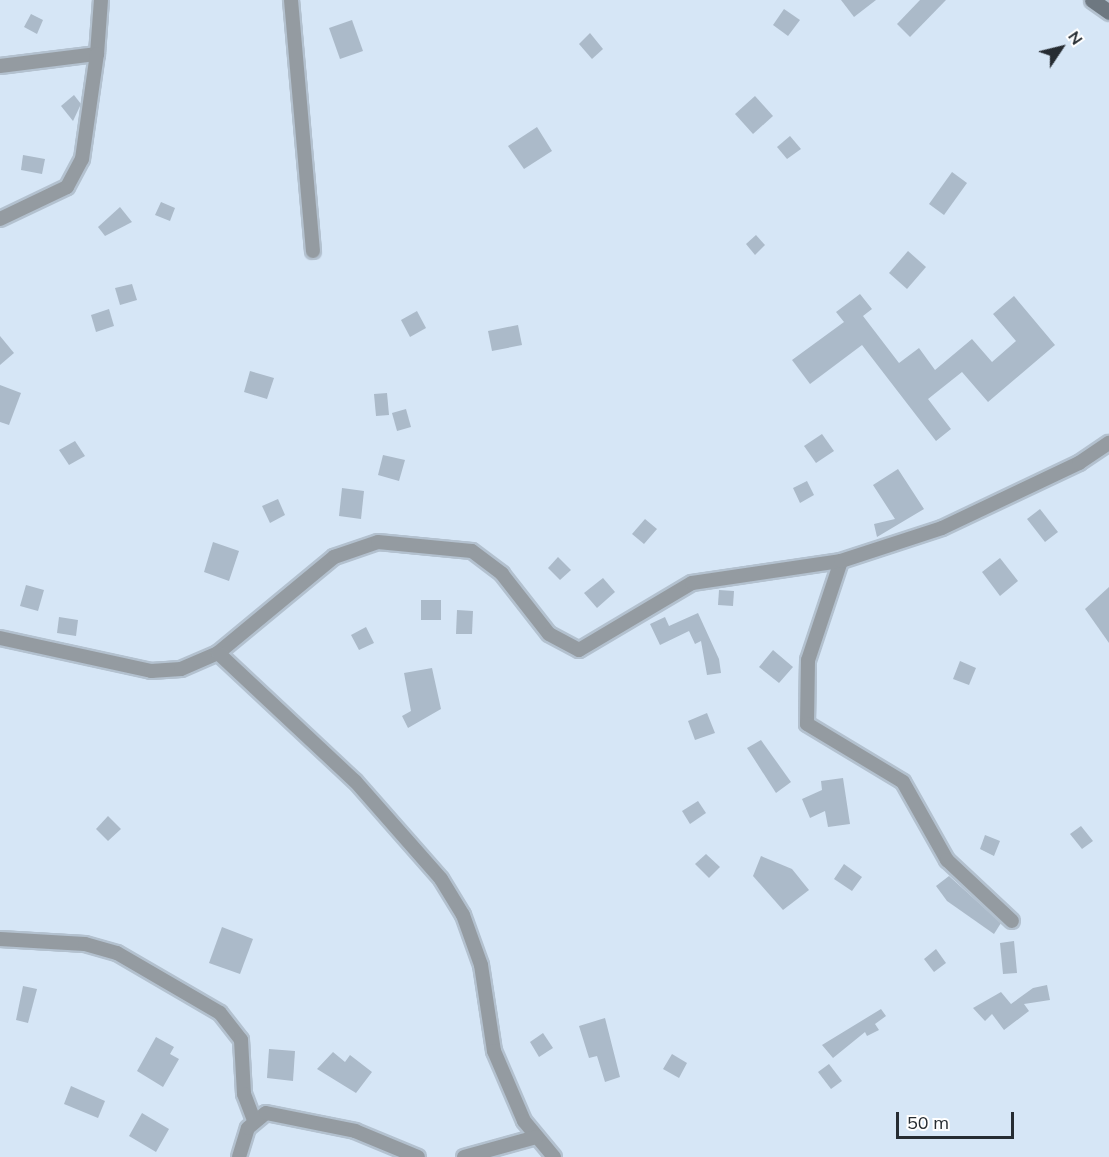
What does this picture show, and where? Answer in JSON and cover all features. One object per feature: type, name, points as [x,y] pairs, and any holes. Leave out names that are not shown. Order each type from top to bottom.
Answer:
[{"type":"main road","points":[[1092,0],[1109,12]]},
{"type":"street","points":[[0,219],[67,187],[82,159],[97,54],[101,0]]},
{"type":"street","points":[[291,0],[313,251]]},
{"type":"street","points":[[0,66],[97,54]]},
{"type":"street","points":[[0,638],[151,671],[181,669],[218,653],[334,557],[378,542],[472,551],[502,574],[549,634],[579,650],[692,583],[841,561],[942,528],[1069,468],[1109,443]]},
{"type":"street","points":[[841,561],[808,660],[807,724],[903,782],[947,860],[1012,921]]},
{"type":"street","points":[[218,653],[355,781],[441,879],[463,915],[481,965],[494,1051],[536,1137],[554,1157]]},
{"type":"street","points":[[0,939],[85,944],[117,953],[220,1013],[241,1040],[244,1094],[254,1120]]},
{"type":"street","points":[[239,1157],[254,1120],[266,1113],[355,1131],[418,1157]]},
{"type":"street","points":[[464,1157],[536,1137]]},
{"type":"building","points":[[841,0],[876,0],[854,17]]},
{"type":"building","points":[[920,0],[946,0],[910,37],[897,24]]},
{"type":"building","points":[[784,9],[800,20],[788,36],[773,25]]},
{"type":"building","points":[[31,14],[43,20],[37,34],[24,27]]},
{"type":"building","points":[[352,20],[363,51],[340,59],[329,28]]},
{"type":"building","points":[[590,33],[603,49],[592,59],[579,44]]},
{"type":"building","points":[[74,95],[81,104],[73,121],[61,106]]},
{"type":"building","points":[[755,96],[773,116],[753,134],[735,114]]},
{"type":"building","points":[[537,127],[552,151],[524,169],[508,146]]},
{"type":"building","points":[[790,136],[801,149],[787,159],[777,147]]},
{"type":"building","points":[[23,155],[45,159],[42,174],[21,170]]},
{"type":"building","points":[[952,172],[967,183],[944,215],[929,204]]},
{"type":"building","points":[[161,202],[175,208],[170,221],[155,215]]},
{"type":"building","points":[[120,207],[132,222],[105,236],[98,227]]},
{"type":"building","points":[[756,235],[765,245],[755,255],[746,244]]},
{"type":"building","points":[[908,251],[926,267],[907,289],[889,273]]},
{"type":"building","points":[[132,284],[137,300],[120,305],[115,288]]},
{"type":"building","points":[[860,294],[872,309],[863,316],[899,363],[919,348],[935,370],[972,339],[992,362],[1016,341],[993,314],[1014,296],[1055,345],[988,402],[962,372],[928,399],[951,429],[936,441],[862,345],[810,384],[792,360],[844,322],[836,312]]},
{"type":"building","points":[[109,309],[114,326],[96,332],[91,315]]},
{"type":"building","points":[[417,311],[426,328],[410,337],[401,320]]},
{"type":"building","points":[[518,325],[522,345],[492,351],[488,331]]},
{"type":"building","points":[[0,336],[14,353],[0,365]]},
{"type":"building","points":[[250,371],[274,378],[267,399],[244,392]]},
{"type":"building","points":[[0,385],[21,393],[9,425],[0,422]]},
{"type":"building","points":[[387,393],[389,415],[376,416],[374,394]]},
{"type":"building","points":[[406,409],[411,427],[397,431],[392,413]]},
{"type":"building","points":[[822,434],[834,451],[816,463],[804,446]]},
{"type":"building","points":[[75,441],[85,456],[69,465],[59,450]]},
{"type":"building","points":[[383,455],[405,460],[399,481],[378,475]]},
{"type":"building","points":[[898,469],[924,509],[877,537],[874,524],[895,519],[873,485]]},
{"type":"building","points":[[807,481],[814,495],[800,503],[793,488]]},
{"type":"building","points":[[342,488],[364,491],[361,519],[339,516]]},
{"type":"building","points":[[278,499],[285,515],[270,523],[262,506]]},
{"type":"building","points":[[1040,509],[1058,532],[1045,542],[1027,519]]},
{"type":"building","points":[[645,519],[657,529],[644,544],[632,534]]},
{"type":"building","points":[[213,542],[239,551],[229,581],[204,572]]},
{"type":"building","points":[[558,557],[571,570],[560,580],[548,568]]},
{"type":"building","points":[[1000,558],[1018,581],[1000,596],[982,572]]},
{"type":"building","points":[[603,578],[615,592],[597,608],[584,593]]},
{"type":"building","points":[[26,585],[44,590],[38,611],[20,606]]},
{"type":"building","points":[[1109,587],[1109,643],[1085,609]]},
{"type":"building","points":[[719,590],[734,591],[733,606],[718,605]]},
{"type":"building","points":[[421,600],[441,600],[441,620],[421,620]]},
{"type":"building","points":[[457,610],[473,611],[472,634],[456,634]]},
{"type":"building","points":[[698,613],[719,659],[721,673],[707,675],[701,641],[695,644],[689,631],[660,645],[650,624],[665,617],[669,626]]},
{"type":"building","points":[[59,617],[78,620],[76,636],[57,633]]},
{"type":"building","points":[[366,627],[374,643],[359,650],[351,635]]},
{"type":"building","points":[[773,650],[793,667],[779,683],[759,667]]},
{"type":"building","points":[[960,661],[976,668],[969,685],[953,679]]},
{"type":"building","points":[[432,668],[441,709],[408,728],[402,716],[411,711],[404,673]]},
{"type":"building","points":[[707,713],[715,733],[695,740],[688,721]]},
{"type":"building","points":[[761,740],[791,782],[776,793],[747,748]]},
{"type":"building","points":[[843,778],[850,824],[828,827],[825,811],[810,818],[802,799],[822,790],[821,781]]},
{"type":"building","points":[[698,801],[706,813],[690,824],[682,811]]},
{"type":"building","points":[[108,816],[121,829],[108,841],[96,829]]},
{"type":"building","points":[[1081,826],[1093,841],[1082,849],[1070,834]]},
{"type":"building","points":[[985,835],[1000,841],[994,856],[980,849]]},
{"type":"building","points":[[706,854],[720,867],[709,878],[695,864]]},
{"type":"building","points":[[761,856],[792,869],[809,890],[783,910],[753,876]]},
{"type":"building","points":[[844,864],[862,877],[852,891],[834,879]]},
{"type":"building","points":[[949,876],[1001,923],[994,934],[947,901],[936,886]]},
{"type":"building","points":[[222,927],[253,939],[240,974],[209,963]]},
{"type":"building","points":[[1014,941],[1017,973],[1003,974],[1000,943]]},
{"type":"building","points":[[936,949],[946,963],[934,972],[924,959]]},
{"type":"building","points":[[1047,985],[1050,1000],[1024,1004],[1029,1011],[1004,1030],[992,1014],[985,1021],[973,1008],[1001,992],[1011,1004],[1033,988]]},
{"type":"building","points":[[23,986],[37,989],[28,1023],[16,1020]]},
{"type":"building","points":[[881,1009],[886,1016],[875,1024],[879,1030],[867,1036],[865,1032],[833,1058],[822,1045]]},
{"type":"building","points":[[605,1018],[620,1077],[605,1082],[597,1056],[589,1058],[579,1026]]},
{"type":"building","points":[[543,1033],[553,1048],[539,1057],[530,1042]]},
{"type":"building","points":[[156,1037],[174,1047],[170,1054],[179,1059],[163,1087],[137,1071]]},
{"type":"building","points":[[269,1049],[295,1051],[293,1081],[267,1078]]},
{"type":"building","points":[[333,1052],[345,1062],[350,1055],[372,1072],[356,1093],[317,1069]]},
{"type":"building","points":[[672,1054],[687,1063],[679,1078],[663,1069]]},
{"type":"building","points":[[829,1064],[842,1081],[831,1089],[818,1072]]},
{"type":"building","points":[[71,1086],[105,1101],[98,1118],[64,1104]]},
{"type":"building","points":[[142,1113],[169,1129],[156,1152],[129,1136]]}]
